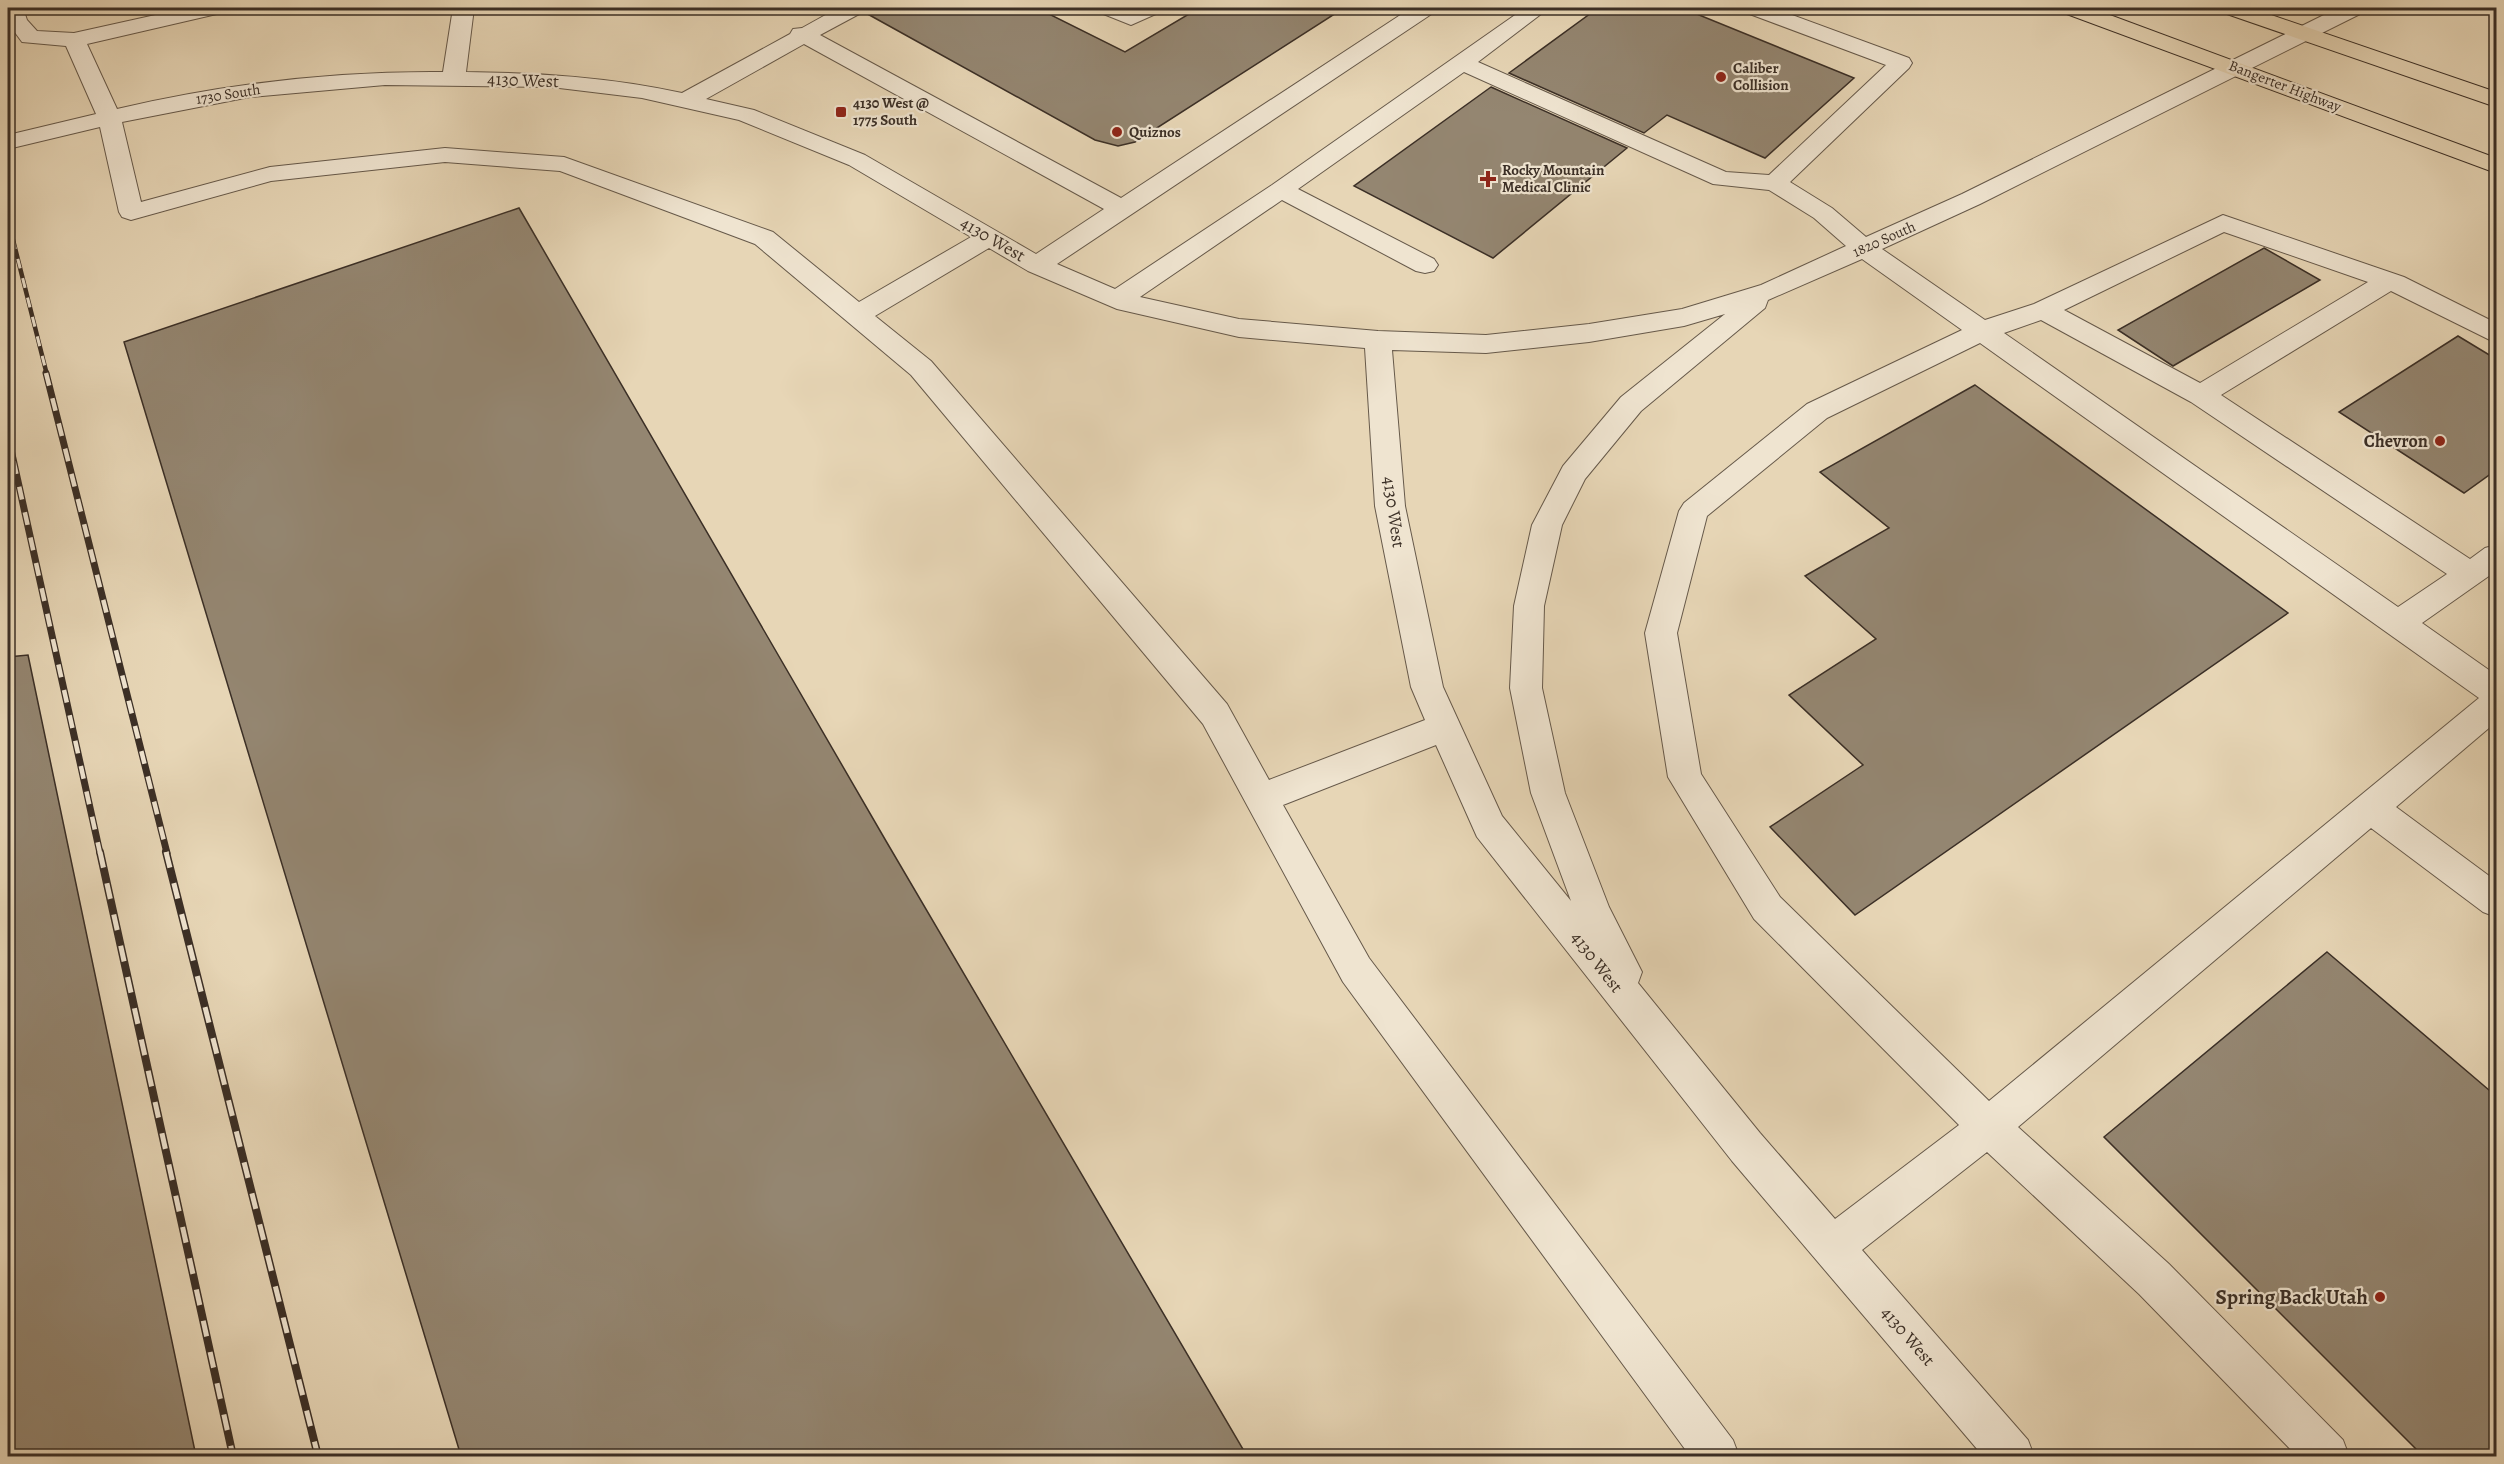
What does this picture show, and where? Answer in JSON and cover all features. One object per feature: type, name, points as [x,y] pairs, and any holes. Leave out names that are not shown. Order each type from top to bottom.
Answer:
[{"type":"highway","name":"Bangerter Highway","points":[[2072,8],[2237,67],[2496,166]]},
{"type":"highway","points":[[2232,8],[2496,100]]},
{"type":"street","points":[[13,8],[17,21],[30,36],[74,39],[213,8]]},
{"type":"street","points":[[453,77],[463,8]]},
{"type":"street","points":[[685,101],[801,34],[853,8]]},
{"type":"street","points":[[1109,8],[1131,19],[1150,8]]},
{"type":"street","points":[[1117,300],[1281,190],[1538,8]]},
{"type":"street","points":[[1755,8],[1901,63],[1775,183]]},
{"type":"street","name":"1820 South","points":[[1378,340],[1486,344],[1589,333],[1684,317],[1770,291],[1971,199],[2354,8]]},
{"type":"street","points":[[1037,265],[1123,209],[1411,10]]},
{"type":"street","points":[[801,34],[1123,209]]},
{"type":"street","points":[[74,39],[109,117],[131,212],[270,174],[446,155],[564,164],[764,238],[921,369],[1215,714],[1356,970],[1717,1456]]},
{"type":"street","points":[[1462,63],[1722,179],[1775,183],[1823,213],[1863,248],[2496,692]]},
{"type":"street","name":"4130 West","points":[[453,77],[551,80],[642,91],[746,115],[857,160],[1037,265],[1117,300],[1239,328],[1378,340],[1390,506],[1427,687],[1489,826],[1746,1147],[2012,1456]]},
{"type":"street","name":"1730 South","points":[[8,142],[109,117],[250,90],[386,78],[453,77]]},
{"type":"street","points":[[1281,190],[1425,265]]},
{"type":"street","points":[[2327,1456],[2154,1279],[1988,1127],[1767,908],[1685,777],[1661,633],[1694,511],[1818,411],[1982,331],[2043,310],[2223,223],[2389,281],[2496,334]]},
{"type":"street","points":[[857,315],[989,237]]},
{"type":"street","points":[[2201,395],[2389,281]]},
{"type":"street","points":[[1661,1042],[1593,912],[1548,793],[1526,688],[1529,606],[1547,525],[1573,473],[1631,404],[1770,291]]},
{"type":"street","points":[[2043,310],[2201,395],[2470,574]]},
{"type":"street","points":[[2398,623],[2496,556]]},
{"type":"street","points":[[1832,1248],[1988,1127],[2496,703]]},
{"type":"street","points":[[1261,798],[1445,728]]},
{"type":"street","points":[[2371,808],[2496,901]]},
{"type":"building","points":[[865,8],[1037,8],[1125,52],[1199,8],[1344,8],[1135,142],[1118,146],[1095,140],[864,12]]},
{"type":"building","points":[[1598,8],[1682,8],[1854,78],[1765,158],[1667,115],[1644,133],[1509,73]]},
{"type":"building","points":[[1491,87],[1627,148],[1493,258],[1354,186]]},
{"type":"building","points":[[519,208],[886,841],[1247,1456],[461,1456],[124,342]]},
{"type":"building","points":[[2264,248],[2320,280],[2173,366],[2118,330]]},
{"type":"building","name":"Chevron","points":[[2458,336],[2496,359],[2496,470],[2464,493],[2339,412]]},
{"type":"building","points":[[1975,385],[2288,613],[1855,915],[1770,827],[1863,765],[1789,695],[1876,639],[1805,576],[1889,528],[1820,472]]},
{"type":"building","points":[[28,655],[196,1456],[8,1456],[8,657]]},
{"type":"building","name":"Spring Back Utah","points":[[2327,952],[2496,1096],[2496,1456],[2423,1456],[2104,1137]]},
{"type":"railway","points":[[8,220],[47,375]]},
{"type":"railway","points":[[46,373],[167,853]]},
{"type":"railway","points":[[8,436],[100,853]]},
{"type":"railway","points":[[100,852],[233,1456]]},
{"type":"railway","points":[[166,852],[318,1456]]},
{"type":"place","name":"Caliber Collision","points":[[1721,77]]},
{"type":"place","name":"4130 West @ 1775 South","points":[[841,112]]},
{"type":"place","name":"Quiznos","points":[[1117,132]]},
{"type":"place","name":"Rocky Mountain Medical Clinic","points":[[1488,179]]},
{"type":"place","name":"Chevron","points":[[2440,441]]},
{"type":"place","name":"Spring Back Utah","points":[[2380,1297]]}]
